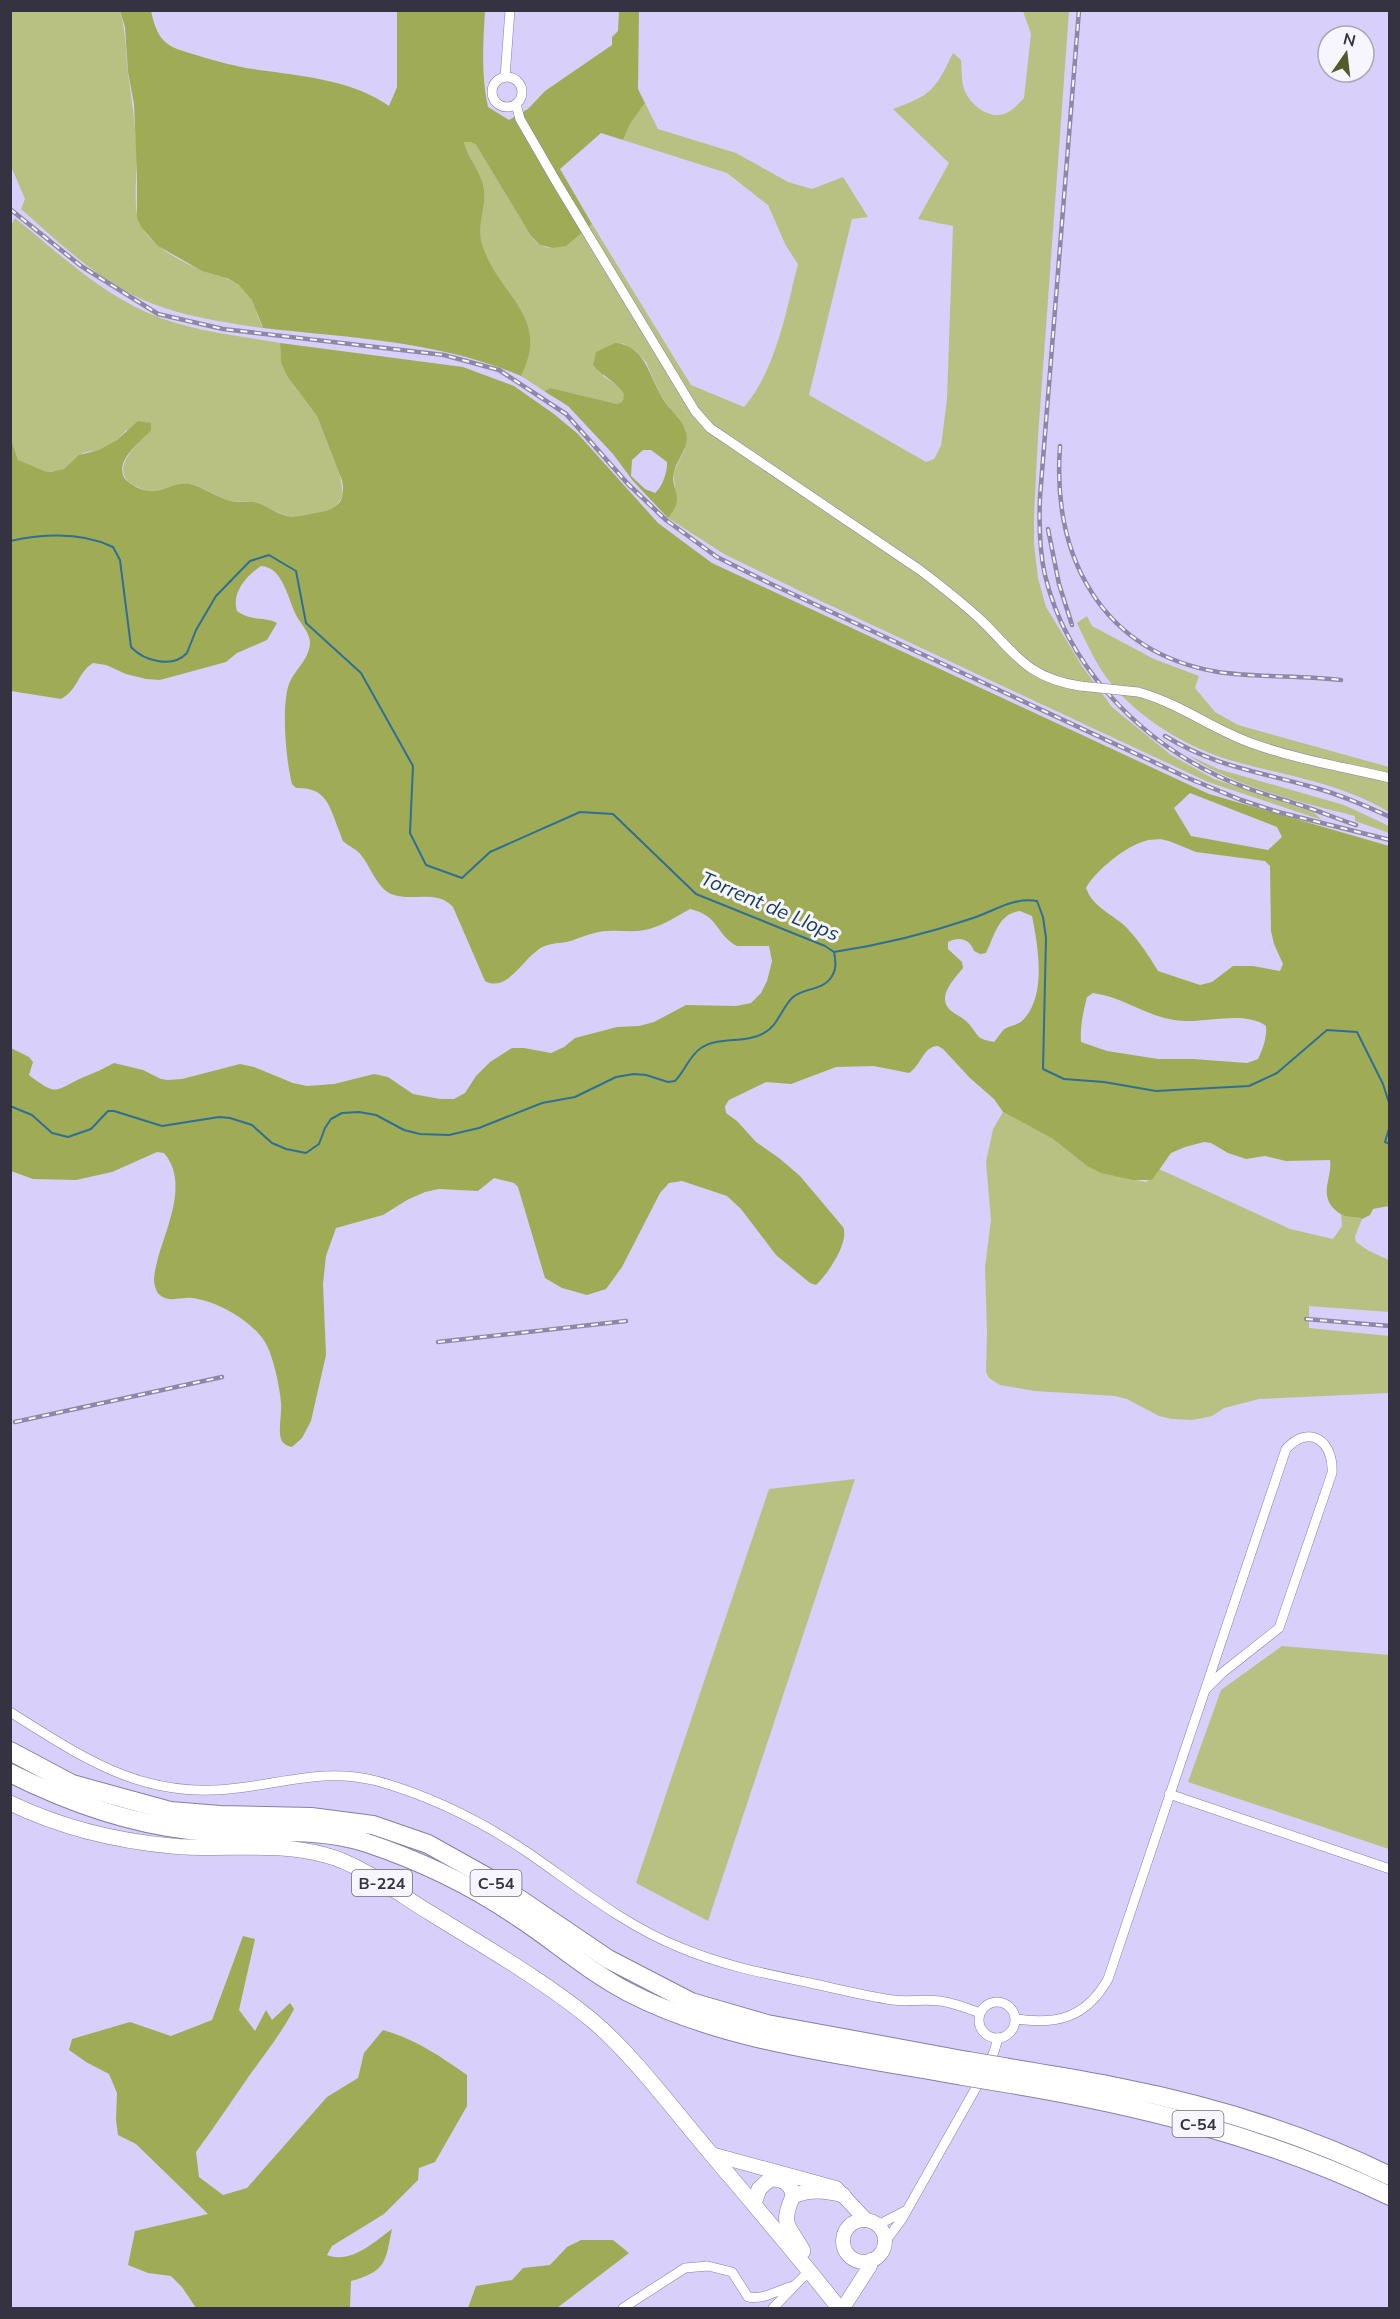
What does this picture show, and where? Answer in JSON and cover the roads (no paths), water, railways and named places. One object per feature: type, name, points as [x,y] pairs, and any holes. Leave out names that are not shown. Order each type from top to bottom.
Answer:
[{"type":"highway","name":"C-54","points":[[10,1751],[72,1784],[170,1811],[220,1815],[311,1817],[373,1825],[428,1844],[487,1877],[608,1959],[691,2002],[767,2024],[965,2069]]},
{"type":"highway","name":"C-54","points":[[10,1773],[40,1788],[129,1819],[190,1830],[324,1835],[364,1842],[423,1863],[460,1881],[518,1917],[627,1991],[678,2014],[742,2034],[1001,2075],[1117,2087],[1190,2104],[1311,2142],[1389,2176]]},
{"type":"highway","name":"C-54","points":[[1001,2075],[1218,2129],[1347,2175],[1389,2196]]},
{"type":"highway","points":[[1347,2175],[1389,2209]]},
{"type":"main road","name":"B-224","points":[[10,1803],[33,1814],[81,1830],[128,1840],[173,1847],[305,1850],[330,1856],[366,1874],[573,2004],[596,2024],[629,2058],[837,2305]]},
{"type":"main road","points":[[711,2154],[836,2188],[882,2230],[885,2242],[881,2253],[871,2260],[854,2259],[849,2255],[844,2244],[845,2232],[860,2220],[872,2223]]},
{"type":"main road","points":[[754,2204],[759,2189],[770,2179],[784,2181],[790,2186],[793,2196],[786,2211],[786,2220],[803,2250],[808,2268]]},
{"type":"main road","points":[[793,2196],[812,2190],[823,2190],[847,2198]]},
{"type":"main road","points":[[847,2198],[849,2227]]},
{"type":"main road","points":[[854,2259],[856,2287]]},
{"type":"main road","points":[[837,2305],[856,2287],[870,2266],[871,2260]]},
{"type":"street","points":[[505,77],[510,10]]},
{"type":"street","points":[[505,77],[515,79],[521,86],[522,96],[516,104],[502,105],[493,95],[496,82],[505,77]]},
{"type":"street","points":[[516,104],[520,119],[557,183],[696,411],[710,428],[920,570],[976,615],[1023,663],[1054,680],[1080,686],[1138,692],[1173,704],[1252,744],[1389,778]]},
{"type":"street","points":[[1016,2019],[1054,2022],[1068,2018],[1090,2003],[1101,1992],[1108,1979],[1169,1794],[1286,1449],[1299,1439],[1313,1438],[1323,1442],[1332,1455],[1332,1473],[1279,1628],[1222,1673],[1205,1690]]},
{"type":"street","points":[[10,1712],[89,1761],[112,1772],[165,1788],[209,1791],[329,1774],[359,1777],[412,1792],[475,1821],[522,1849],[596,1901],[677,1947],[748,1970],[894,2000],[940,2001],[980,2013]]},
{"type":"street","points":[[1169,1794],[1389,1869]]},
{"type":"street","points":[[1001,2001],[1011,2007],[1016,2019],[1012,2030],[998,2038],[982,2030],[979,2018],[988,2003],[1001,2001]]},
{"type":"street","points":[[885,2242],[902,2219],[975,2090],[994,2052],[998,2038]]},
{"type":"street","points":[[872,2223],[906,2210]]},
{"type":"street","points":[[623,2308],[685,2268],[708,2266],[732,2272],[748,2297],[761,2299],[793,2286]]},
{"type":"street","points":[[773,2308],[808,2268]]},
{"type":"waterway","name":"Torrent de Llops","points":[[10,541],[62,536],[88,539],[113,547],[120,560],[131,647],[151,659],[167,662],[181,658],[187,653],[196,630],[216,596],[250,561],[269,555],[296,571],[306,623],[361,673],[413,766],[410,833],[426,865],[462,878],[490,852],[580,812],[613,814],[696,894],[825,946],[834,952],[920,934],[970,919],[1011,903],[1037,901],[1043,917],[1046,938],[1043,1069],[1064,1079],[1104,1082],[1156,1091],[1249,1086],[1277,1073],[1327,1030],[1357,1032],[1383,1084],[1390,1106]]},
{"type":"waterway","points":[[10,1106],[32,1115],[52,1133],[68,1137],[91,1129],[108,1111],[162,1126],[219,1117],[230,1118],[252,1125],[272,1143],[286,1149],[306,1153],[319,1144],[331,1119],[342,1113],[359,1112],[376,1115],[404,1130],[420,1134],[449,1135],[479,1128],[542,1103],[575,1097],[616,1077],[634,1074],[668,1082],[675,1081],[693,1055],[701,1048],[716,1042],[749,1038],[764,1033],[769,1030],[793,997],[827,983],[834,972],[834,952]]},
{"type":"waterway","name":"Torrent de Llops","points":[[1390,1125],[1385,1142],[1390,1144]]},
{"type":"railway","points":[[1079,10],[1040,497],[1042,556],[1055,608],[1070,639],[1088,668],[1109,695],[1160,741],[1188,760],[1228,781],[1356,825]]},
{"type":"railway","points":[[10,209],[81,266],[158,314],[223,329],[444,355],[499,370],[566,414],[628,484],[666,520],[717,557],[1188,778],[1241,800],[1278,812],[1390,840]]},
{"type":"railway","points":[[1060,446],[1060,487],[1065,525],[1076,561],[1092,593],[1114,621],[1143,644],[1177,661],[1218,672],[1341,680]]},
{"type":"railway","points":[[1048,529],[1059,584],[1072,625]]},
{"type":"railway","points":[[1165,736],[1219,762],[1332,793],[1390,817]]},
{"type":"railway","points":[[1306,1319],[1390,1326]]},
{"type":"railway","points":[[438,1342],[626,1321]]},
{"type":"railway","points":[[15,1422],[222,1377]]}]
